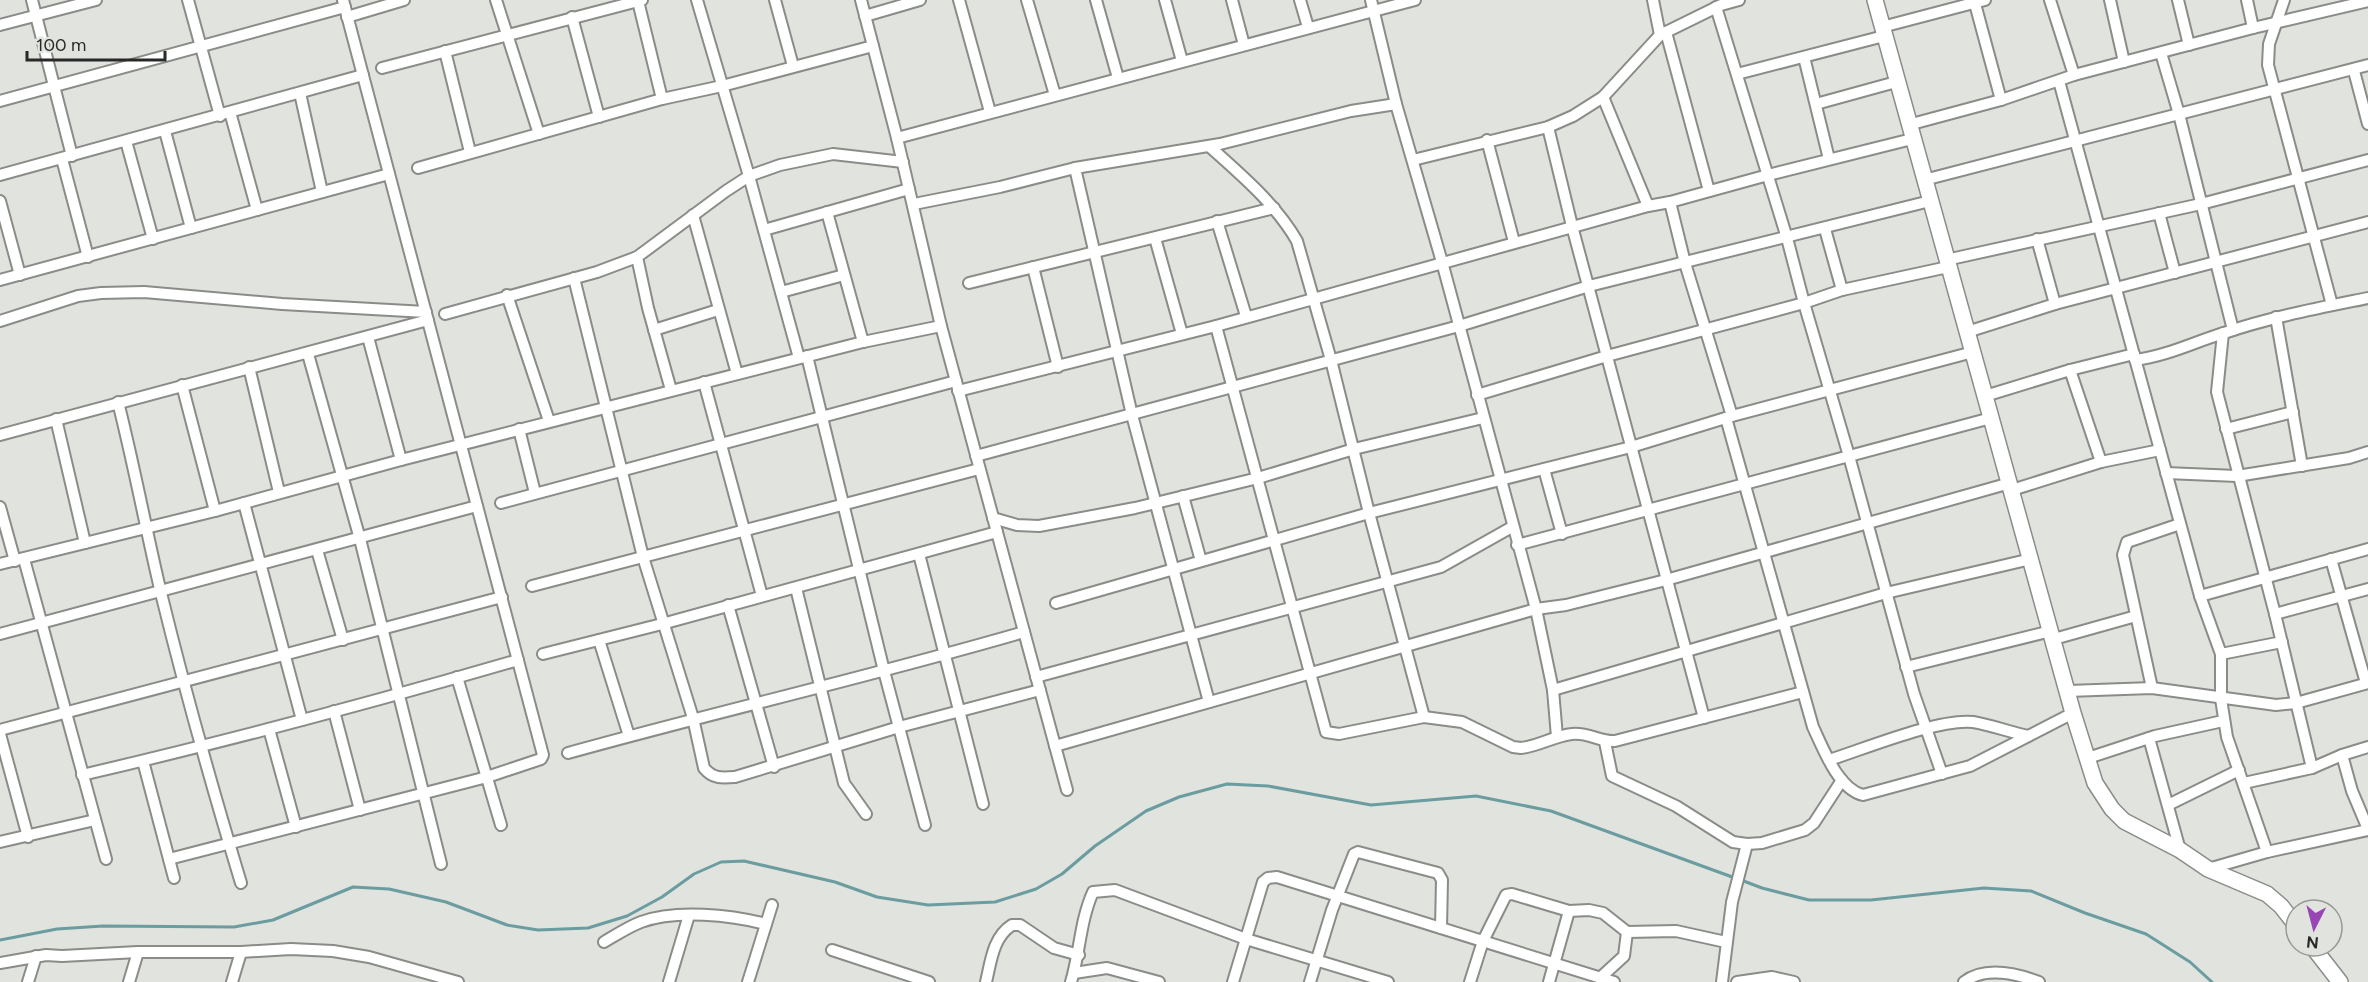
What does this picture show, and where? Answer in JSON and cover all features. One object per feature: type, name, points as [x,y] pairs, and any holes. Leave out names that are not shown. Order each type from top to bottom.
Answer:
[{"type":"street","points":[[32,0],[54,86],[87,257]]},
{"type":"street","points":[[0,25],[96,0]]},
{"type":"street","points":[[188,0],[201,46],[257,210]]},
{"type":"street","points":[[0,100],[345,8],[404,0]]},
{"type":"street","points":[[496,0],[538,134]]},
{"type":"street","points":[[697,0],[781,292],[822,418],[884,671],[925,825]]},
{"type":"street","points":[[775,0],[793,66]]},
{"type":"street","points":[[861,0],[914,204],[941,326],[1067,790]]},
{"type":"street","points":[[865,16],[920,0]]},
{"type":"street","points":[[959,0],[990,112]]},
{"type":"street","points":[[1027,0],[1055,95]]},
{"type":"street","points":[[1096,0],[1118,78]]},
{"type":"street","points":[[1165,0],[1182,60]]},
{"type":"street","points":[[1232,0],[1244,45]]},
{"type":"street","points":[[1300,0],[1308,27]]},
{"type":"street","points":[[897,138],[1244,45],[1308,27],[1372,5],[1415,0]]},
{"type":"street","points":[[1653,0],[1709,191]]},
{"type":"street","points":[[1413,160],[1487,140],[1548,127],[1573,116],[1603,96],[1663,34],[1719,4],[1739,0]]},
{"type":"street","points":[[1875,0],[2073,712],[2096,783],[2112,809],[2124,820],[2208,868],[2266,894],[2284,910]]},
{"type":"street","points":[[2050,0],[2074,75]]},
{"type":"street","points":[[2110,0],[2124,62]]},
{"type":"street","points":[[2178,0],[2189,45]]},
{"type":"street","points":[[2247,0],[2253,28]]},
{"type":"street","points":[[2284,0],[2269,44],[2268,65],[2332,305]]},
{"type":"street","points":[[382,68],[572,17],[602,5],[640,1],[662,99]]},
{"type":"street","points":[[1737,74],[1804,57],[1978,1],[2001,100]]},
{"type":"street","points":[[501,503],[822,418],[957,386],[1058,367],[1216,326],[1572,226],[1829,159],[2074,75],[2253,28],[2368,1]]},
{"type":"street","points":[[1719,4],[1737,74],[1787,238],[1849,456],[1906,667],[1942,774]]},
{"type":"street","points":[[1372,5],[1396,105],[1442,262],[1482,418],[1536,609],[1553,690],[1557,737]]},
{"type":"street","points":[[169,859],[487,777],[541,759],[543,756],[345,8]]},
{"type":"street","points":[[572,17],[599,117]]},
{"type":"street","points":[[418,168],[662,99],[722,86],[873,46]]},
{"type":"street","points":[[445,51],[470,152]]},
{"type":"street","points":[[2161,53],[2179,114],[2215,262],[2228,331],[2217,392],[2237,476],[2275,614],[2312,768]]},
{"type":"street","points":[[1804,57],[1829,159]]},
{"type":"street","points":[[1924,180],[2368,65]]},
{"type":"street","points":[[2354,70],[2368,124]]},
{"type":"street","points":[[0,176],[363,75]]},
{"type":"street","points":[[2059,81],[2200,596],[2220,654],[2223,721],[2267,852]]},
{"type":"street","points":[[1816,104],[1896,82]]},
{"type":"street","points":[[300,93],[322,192]]},
{"type":"street","points":[[1603,96],[1648,206]]},
{"type":"street","points":[[914,204],[1000,187],[1075,168],[1209,146],[1351,111],[1396,105]]},
{"type":"street","points":[[1548,127],[1572,226],[1704,718]]},
{"type":"street","points":[[165,131],[191,228]]},
{"type":"street","points":[[1487,140],[1514,242]]},
{"type":"street","points":[[126,141],[153,239]]},
{"type":"street","points":[[1209,146],[1274,208],[1297,241],[1331,360],[1425,717]]},
{"type":"street","points":[[446,314],[507,295],[597,272],[637,257],[749,176],[789,162],[833,154],[903,162]]},
{"type":"street","points":[[1477,395],[1607,356],[1804,303],[1842,290],[2037,239],[2201,204],[2368,160]]},
{"type":"street","points":[[1075,168],[1132,415],[1209,702]]},
{"type":"street","points":[[0,280],[389,174]]},
{"type":"street","points":[[764,231],[909,189]]},
{"type":"street","points":[[0,201],[20,275]]},
{"type":"street","points":[[976,456],[1459,326],[1589,285],[1930,201]]},
{"type":"street","points":[[1670,202],[1813,727],[1829,760],[1842,780],[1851,790],[1863,795],[1970,766],[2073,712]]},
{"type":"street","points":[[969,283],[1274,208]]},
{"type":"street","points":[[826,212],[862,342]]},
{"type":"street","points":[[2159,213],[2175,273]]},
{"type":"street","points":[[693,215],[718,310],[738,374]]},
{"type":"street","points":[[1216,221],[1246,316]]},
{"type":"street","points":[[1967,332],[2055,304],[2368,222]]},
{"type":"street","points":[[1825,228],[1842,290]]},
{"type":"street","points":[[1155,238],[1182,334]]},
{"type":"street","points":[[2037,239],[2055,304]]},
{"type":"street","points":[[637,257],[671,390]]},
{"type":"street","points":[[1033,267],[1058,367]]},
{"type":"street","points":[[781,292],[844,275]]},
{"type":"street","points":[[574,278],[643,557],[693,718],[704,768],[709,774],[721,778],[735,777],[774,767],[899,727],[1040,690]]},
{"type":"street","points":[[0,321],[78,296],[144,292],[427,316]]},
{"type":"street","points":[[507,295],[549,421]]},
{"type":"street","points":[[1985,396],[2070,370],[2175,351],[2228,331],[2276,317],[2368,298]]},
{"type":"street","points":[[654,330],[718,310]]},
{"type":"street","points":[[0,435],[249,367],[308,354],[368,337],[427,316]]},
{"type":"street","points":[[2276,317],[2302,466]]},
{"type":"street","points":[[0,564],[215,511],[279,492],[671,390],[862,342],[941,326]]},
{"type":"street","points":[[1216,326],[1276,540],[1326,732],[1331,734],[1425,717],[1462,722],[1521,748],[1557,737],[1581,734],[1605,742],[1803,692]]},
{"type":"street","points":[[368,337],[400,460]]},
{"type":"street","points":[[1056,603],[1370,513],[1631,447],[1729,417],[1973,352]]},
{"type":"street","points":[[308,354],[384,629],[441,864]]},
{"type":"street","points":[[249,367],[279,492]]},
{"type":"street","points":[[2070,370],[2101,462]]},
{"type":"street","points":[[704,382],[762,596]]},
{"type":"street","points":[[182,385],[215,511]]},
{"type":"street","points":[[117,402],[184,682],[241,883]]},
{"type":"street","points":[[2226,429],[2293,412]]},
{"type":"street","points":[[993,518],[1017,525],[1039,526],[1156,503],[1258,478],[1354,449],[1482,418]]},
{"type":"street","points":[[1517,545],[1991,418]]},
{"type":"street","points":[[56,419],[86,543]]},
{"type":"street","points":[[519,429],[535,493]]},
{"type":"street","points":[[1055,746],[1536,609],[1566,605],[1666,580],[1867,522],[2101,462],[2160,450]]},
{"type":"street","points":[[2166,474],[2237,476],[2349,458],[2368,452]]},
{"type":"street","points":[[532,586],[979,469]]},
{"type":"street","points":[[1544,469],[1562,534]]},
{"type":"street","points":[[1183,496],[1201,561]]},
{"type":"street","points":[[244,503],[302,720]]},
{"type":"street","points":[[0,634],[477,506]]},
{"type":"street","points":[[0,507],[40,624],[106,859]]},
{"type":"street","points":[[2152,688],[2123,555],[2124,548],[2127,542],[2180,524]]},
{"type":"street","points":[[1036,677],[1441,567],[1512,527]]},
{"type":"street","points":[[543,654],[796,588],[997,532]]},
{"type":"street","points":[[2200,596],[2368,549]]},
{"type":"street","points":[[317,550],[343,640]]},
{"type":"street","points":[[919,554],[983,804]]},
{"type":"street","points":[[1553,690],[1886,593],[2031,559]]},
{"type":"street","points":[[2068,691],[2152,688],[2257,704],[2296,703],[2367,683],[2331,559]]},
{"type":"street","points":[[796,588],[844,783],[866,814]]},
{"type":"street","points":[[2275,614],[2368,589]]},
{"type":"street","points":[[28,837],[5,773],[0,732],[502,597]]},
{"type":"street","points":[[728,605],[774,767]]},
{"type":"street","points":[[1906,667],[2136,616]]},
{"type":"street","points":[[568,753],[693,718],[820,689],[1024,632]]},
{"type":"street","points":[[599,640],[629,736]]},
{"type":"street","points":[[2220,654],[2282,642]]},
{"type":"street","points":[[82,775],[201,747],[399,695],[518,660]]},
{"type":"street","points":[[457,678],[501,825]]},
{"type":"street","points":[[334,711],[360,810]]},
{"type":"street","points":[[2088,758],[2149,738],[2223,721]]},
{"type":"street","points":[[1829,760],[1926,729],[1972,722],[2028,736]]},
{"type":"street","points":[[269,729],[296,827]]},
{"type":"street","points":[[2149,738],[2180,850]]},
{"type":"street","points":[[1605,742],[1612,776],[1676,806],[1733,842],[1762,843],[1805,830],[1814,823],[1842,780]]},
{"type":"street","points":[[2244,783],[2312,768],[2368,747]]},
{"type":"street","points":[[2208,868],[2267,852],[2368,830],[2352,791],[2342,755]]},
{"type":"street","points":[[142,761],[174,878]]},
{"type":"street","points":[[2169,805],[2239,770]]},
{"type":"street","points":[[0,842],[95,820]]},
{"type":"street","points":[[1722,982],[1732,902],[1747,844]]},
{"type":"street","points":[[1310,982],[1332,910],[1354,854],[1358,852],[1438,873],[1442,880],[1441,928]]},
{"type":"street","points":[[1233,982],[1263,882],[1268,878],[1277,877],[1338,898],[1614,982]]},
{"type":"street","points":[[1072,978],[1079,956],[1082,924],[1089,900],[1093,892],[1115,890],[1246,939],[1388,982]]},
{"type":"street","points":[[1470,982],[1484,941],[1506,895],[1512,894],[1569,911],[1589,910],[1603,913],[1627,932],[1676,930],[1726,942]]},
{"type":"street","points":[[748,982],[772,905]]},
{"type":"street","points":[[1549,982],[1569,911]]},
{"type":"street","points":[[669,982],[689,915]]},
{"type":"street","points":[[604,942],[642,922],[668,916],[743,918],[766,924]]},
{"type":"street","points":[[986,982],[992,954],[1000,935],[1012,924],[1020,926],[1054,948],[1079,956]]},
{"type":"street","points":[[1600,978],[1624,956],[1627,932]]},
{"type":"street","points":[[0,963],[36,956],[291,949],[333,951],[369,957],[455,982]]},
{"type":"street","points":[[832,950],[910,979],[929,982]]},
{"type":"street","points":[[129,982],[138,952]]},
{"type":"street","points":[[232,982],[241,952]]},
{"type":"street","points":[[28,982],[36,956]]},
{"type":"street","points":[[2321,958],[2340,982]]},
{"type":"street","points":[[1072,978],[1107,968],[1159,982]]},
{"type":"street","points":[[1964,982],[1978,974],[1996,971],[2039,982]]},
{"type":"street","points":[[1737,982],[1772,977],[1794,982]]},
{"type":"waterway","points":[[0,940],[57,929],[103,926],[234,927],[273,920],[353,887],[389,889],[446,902],[507,925],[538,930],[588,928],[627,916],[662,897],[694,874],[721,862],[744,861],[835,882],[877,897],[928,905],[995,902],[1036,889],[1062,874],[1095,846],[1146,811],[1179,797],[1227,784],[1268,786],[1371,805],[1476,796],[1551,811],[1735,878]]},
{"type":"waterway","points":[[1741,880],[1809,900],[1871,900],[1984,888],[2031,891],[2146,934],[2190,962],[2212,982]]}]
